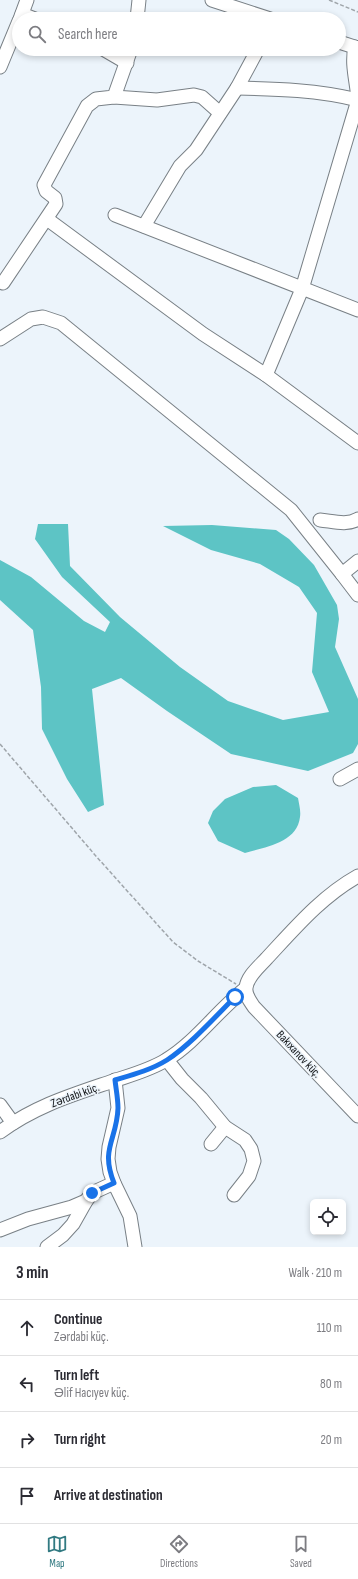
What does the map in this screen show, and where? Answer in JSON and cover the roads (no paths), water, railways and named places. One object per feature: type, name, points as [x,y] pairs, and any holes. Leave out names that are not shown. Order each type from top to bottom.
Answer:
[{"type":"street","points":[[23,12],[28,0]]},
{"type":"street","points":[[138,12],[140,0]]},
{"type":"street","points":[[212,0],[249,12]]},
{"type":"street","points":[[0,68],[12,38]]},
{"type":"street","points":[[266,375],[302,289],[358,100],[357,85],[353,69],[357,47],[346,44]]},
{"type":"street","points":[[116,56],[127,62]]},
{"type":"street","points":[[114,97],[129,56]]},
{"type":"street","points":[[144,226],[180,166],[196,150],[237,88],[254,56]]},
{"type":"street","points":[[237,88],[285,89],[342,96],[358,100]]},
{"type":"street","points":[[3,283],[56,204],[55,198],[46,191],[44,185],[87,106],[96,99],[114,97],[157,100],[194,95],[202,97],[220,113]]},
{"type":"street","points":[[115,214],[358,310]]},
{"type":"street","points":[[47,219],[203,334],[266,375],[358,443]]},
{"type":"street","points":[[0,339],[31,319],[43,317],[61,323],[291,510],[358,594]]},
{"type":"street","points":[[320,520],[343,523],[354,522],[358,519]]},
{"type":"street","points":[[342,574],[358,561]]},
{"type":"street","points":[[340,779],[358,769]]},
{"type":"street","name":"Zərdabi küç.","points":[[0,1132],[30,1112],[61,1099],[151,1068],[167,1060],[189,1042],[245,989],[251,976],[299,924],[333,892],[358,876]]},
{"type":"street","name":"Bakıxanov küç.","points":[[245,989],[247,997],[254,1007],[358,1116]]},
{"type":"street","points":[[167,1060],[225,1127],[245,1140],[251,1149],[254,1161],[250,1176],[234,1195]]},
{"type":"street","points":[[115,1080],[118,1108],[109,1147],[108,1159],[110,1172],[114,1183],[130,1216],[135,1247]]},
{"type":"street","points":[[0,1105],[13,1123]]},
{"type":"street","points":[[211,1144],[225,1127]]},
{"type":"street","points":[[47,1247],[63,1236],[92,1193],[114,1183]]},
{"type":"street","points":[[0,1230],[28,1219],[72,1207],[86,1201]]},
{"type":"water","points":[[38,524],[68,524],[70,566],[120,617],[180,667],[228,701],[283,720],[329,712],[312,672],[317,613],[299,587],[260,564],[211,550],[163,526],[212,525],[276,530],[289,539],[314,565],[337,605],[339,619],[335,647],[358,699],[358,744],[353,753],[308,771],[231,754],[121,678],[92,689],[104,805],[88,812],[67,779],[42,729],[41,687],[33,630],[0,600],[0,560],[31,577],[84,621],[105,632],[110,622],[62,577],[35,539]]},
{"type":"water","points":[[276,785],[298,798],[300,817],[298,826],[293,833],[287,838],[270,846],[245,853],[218,841],[208,823],[213,811],[225,799],[253,787]]}]
